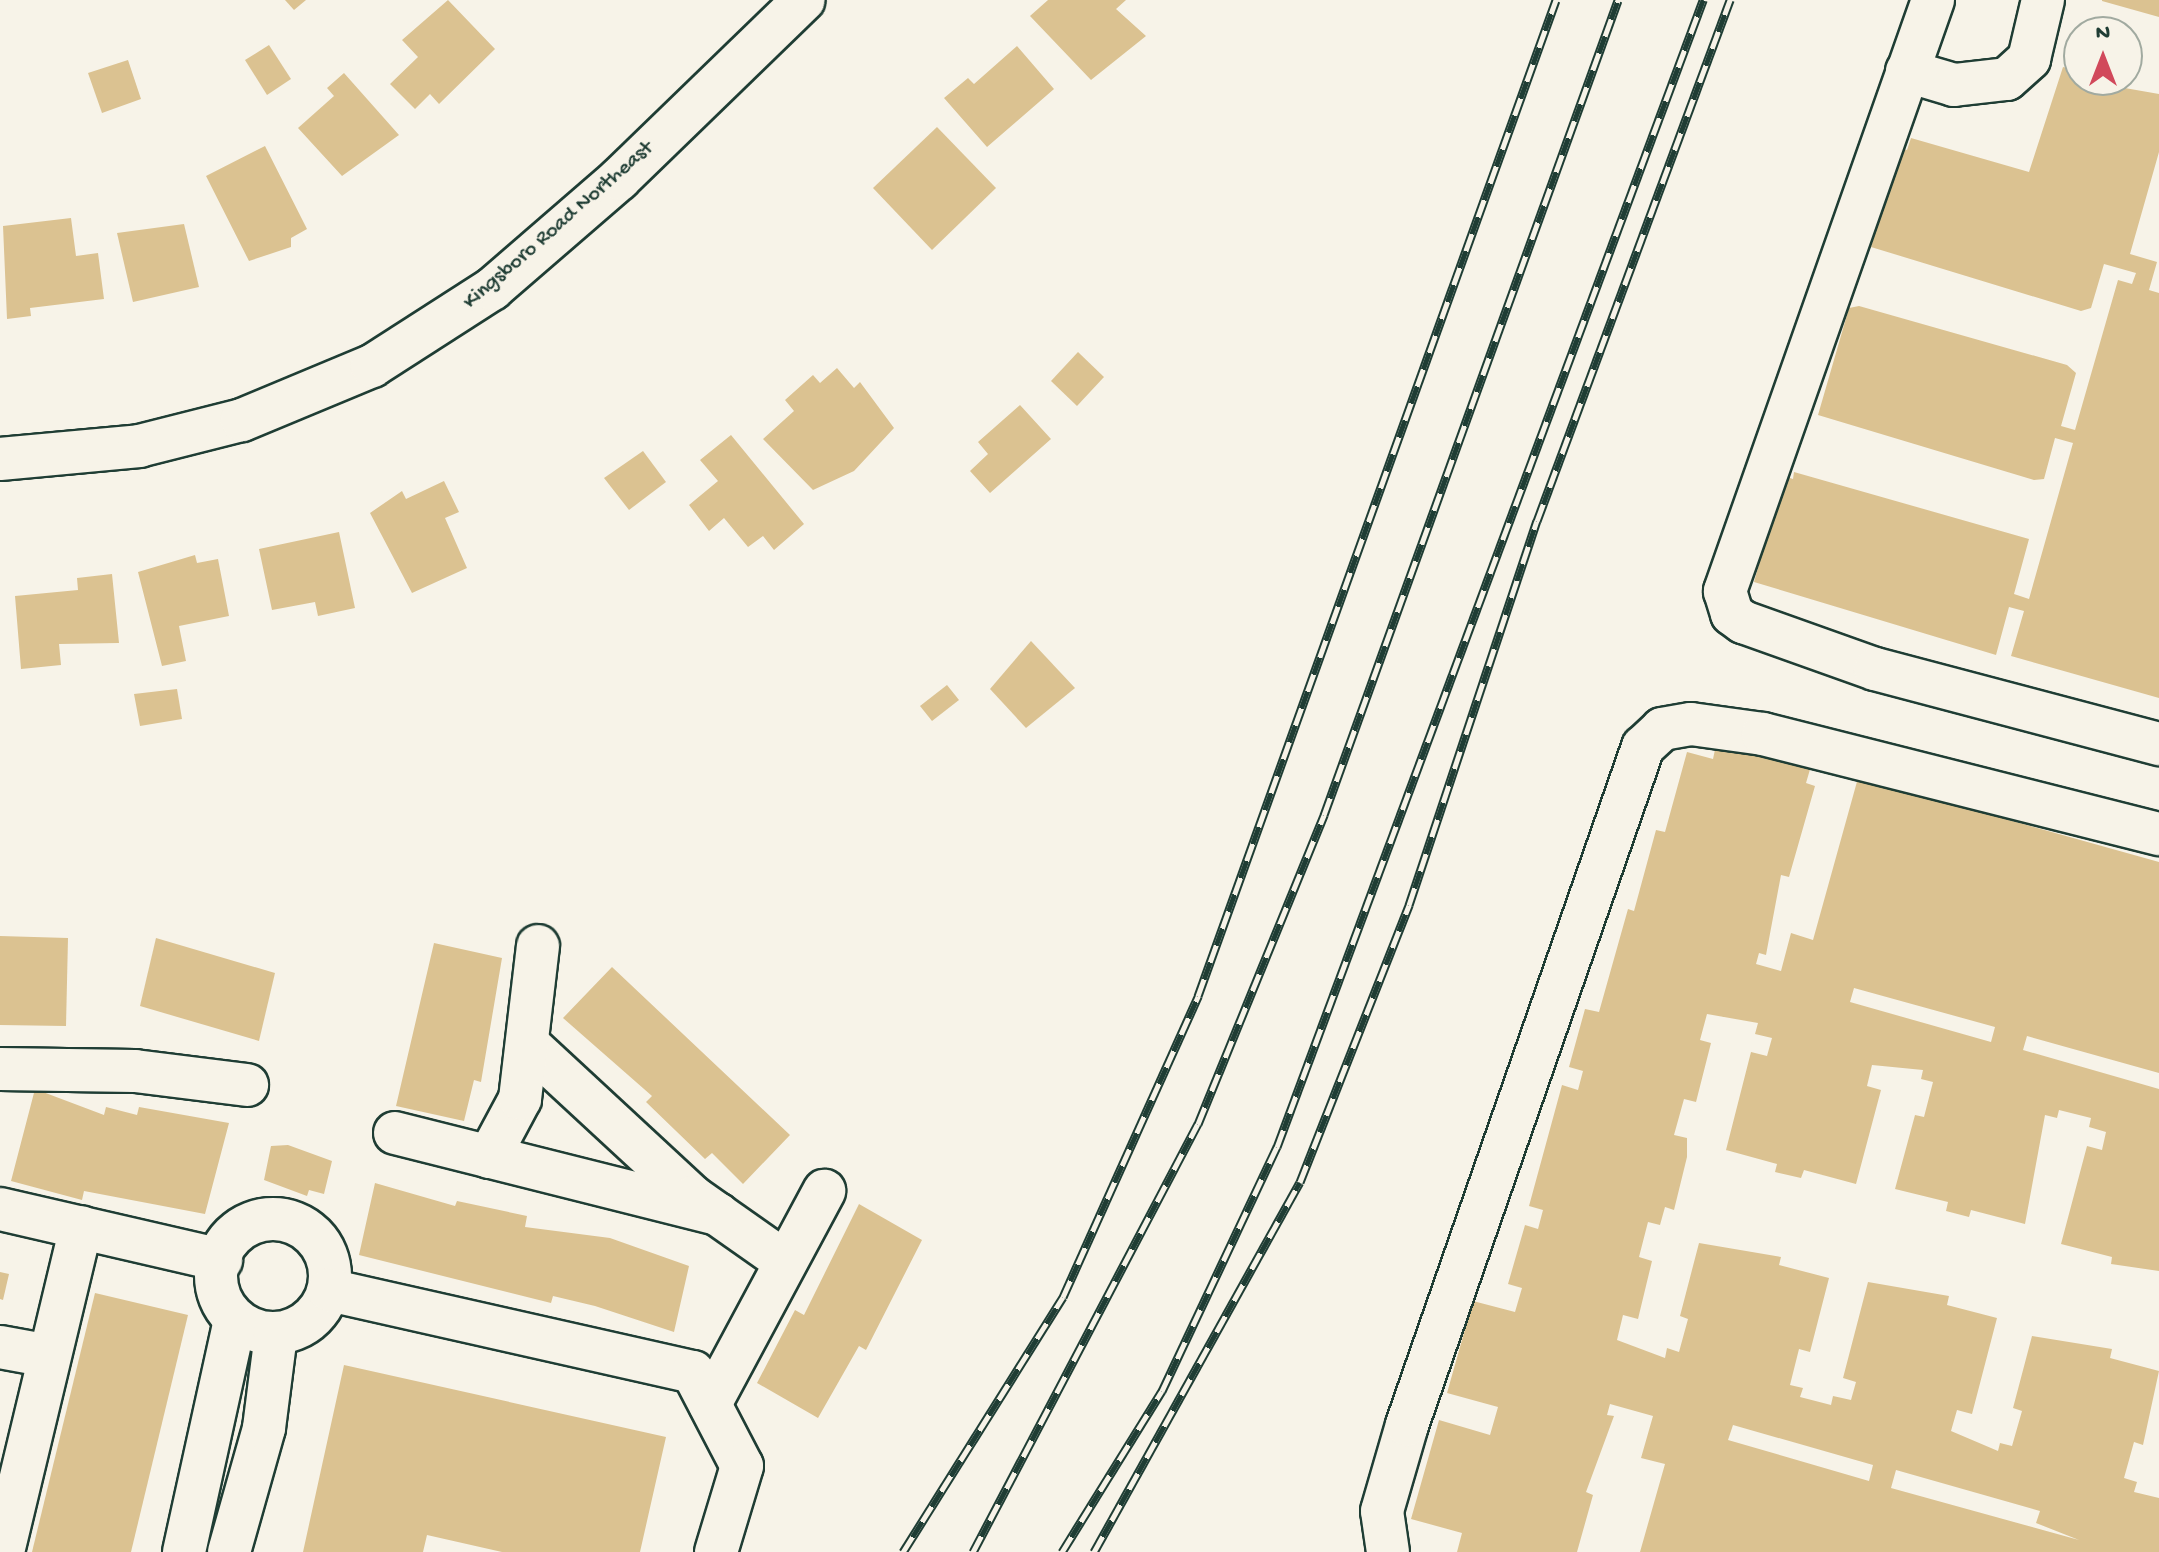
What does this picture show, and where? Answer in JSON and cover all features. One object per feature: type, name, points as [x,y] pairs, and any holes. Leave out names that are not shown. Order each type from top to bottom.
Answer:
[{"type":"street","name":"Kingsboro Road Northeast","points":[[0,459],[139,446],[242,420],[372,366],[492,289],[619,179],[804,0]]},
{"type":"street","points":[[1933,0],[1731,561],[1725,591],[1732,614],[1875,669],[2159,744]]},
{"type":"street","points":[[1907,71],[1954,85],[2007,79],[2029,59],[2043,0]]},
{"type":"street","points":[[1388,1552],[1382,1511],[1407,1425],[1643,747],[1662,729],[1691,724],[1763,734],[2159,834]]},
{"type":"street","points":[[489,1157],[520,1099],[531,1047],[538,946]]},
{"type":"street","points":[[531,1047],[718,1214],[784,1261]]},
{"type":"street","points":[[0,1069],[135,1071],[247,1085]]},
{"type":"street","points":[[395,1133],[718,1214]]},
{"type":"street","points":[[710,1404],[824,1191]]},
{"type":"street","points":[[0,1209],[221,1260]]},
{"type":"street","points":[[268,1219],[297,1224],[321,1244],[329,1290],[315,1317],[276,1334],[235,1320],[220,1299],[221,1260],[225,1244],[244,1227],[268,1219]]},
{"type":"street","points":[[2,1551],[81,1227]]},
{"type":"street","points":[[329,1290],[693,1372],[742,1466],[716,1552]]},
{"type":"street","points":[[184,1552],[235,1320]]},
{"type":"street","points":[[229,1552],[264,1428],[276,1334]]},
{"type":"street","points":[[0,1347],[49,1356]]},
{"type":"building","points":[[285,0],[306,0],[294,10]]},
{"type":"building","points":[[448,0],[495,49],[439,104],[430,94],[415,109],[390,84],[418,57],[402,40]]},
{"type":"building","points":[[1048,0],[1126,0],[1116,9],[1146,36],[1091,80],[1030,16]]},
{"type":"building","points":[[2159,0],[2159,17],[2102,1]]},
{"type":"building","points":[[269,45],[291,79],[267,95],[245,60]]},
{"type":"building","points":[[1017,46],[1054,89],[987,147],[944,98],[968,78],[974,84]]},
{"type":"building","points":[[128,60],[141,99],[102,113],[88,73]]},
{"type":"building","points":[[2063,67],[2063,96],[2143,96],[2143,91],[2159,94],[2159,152],[2130,254],[2157,262],[2149,290],[2159,293],[2159,698],[2011,656],[2024,611],[2009,607],[1996,655],[1754,582],[1784,476],[1793,479],[1794,472],[2029,539],[2014,594],[2029,599],[2073,443],[2055,438],[2044,479],[2034,480],[1818,415],[1849,308],[1859,306],[2067,365],[2076,373],[2061,426],[2075,430],[2118,280],[2132,284],[2136,273],[2104,264],[2091,308],[2081,311],[1871,247],[1900,148],[1907,150],[1911,138],[2029,172]]},
{"type":"building","points":[[344,73],[399,135],[342,176],[298,128],[334,96],[327,88]]},
{"type":"building","points":[[937,127],[996,188],[932,250],[873,188]]},
{"type":"building","points":[[265,146],[307,229],[291,238],[291,247],[249,261],[206,176]]},
{"type":"building","points":[[71,218],[76,256],[98,253],[104,299],[30,308],[31,316],[7,319],[3,226]]},
{"type":"building","points":[[184,224],[199,287],[133,302],[117,233]]},
{"type":"building","points":[[1078,352],[1104,377],[1077,406],[1051,381]]},
{"type":"building","points":[[837,368],[854,388],[860,382],[894,428],[854,471],[813,490],[763,439],[794,411],[785,400],[813,375],[820,383]]},
{"type":"building","points":[[1020,405],[1051,439],[990,493],[970,471],[988,454],[978,442]]},
{"type":"building","points":[[731,435],[804,524],[774,550],[763,536],[748,547],[724,518],[709,531],[689,505],[718,481],[700,460]]},
{"type":"building","points":[[643,451],[666,482],[629,510],[604,478]]},
{"type":"building","points":[[444,481],[459,512],[445,518],[467,568],[412,593],[370,513],[402,491],[406,499]]},
{"type":"building","points":[[339,532],[355,608],[318,616],[315,602],[272,610],[259,549]]},
{"type":"building","points":[[195,555],[197,563],[218,559],[229,616],[179,626],[186,661],[162,666],[138,572]]},
{"type":"building","points":[[112,574],[119,643],[59,644],[61,665],[21,669],[15,596],[78,590],[77,578]]},
{"type":"building","points":[[1031,641],[1075,688],[1026,728],[990,689]]},
{"type":"building","points":[[947,685],[959,700],[932,721],[920,706]]},
{"type":"building","points":[[177,689],[182,719],[140,726],[134,694]]},
{"type":"building","points":[[1716,745],[1811,766],[1806,783],[1815,786],[1789,877],[1781,875],[1766,955],[1759,953],[1756,964],[1781,971],[1791,933],[1813,940],[1858,778],[2159,862],[2159,1073],[2027,1036],[2023,1050],[2159,1089],[2159,1271],[2111,1264],[2112,1257],[2061,1244],[2087,1146],[2102,1150],[2106,1132],[2089,1127],[2091,1118],[2059,1110],[2057,1118],[2045,1115],[2025,1224],[1971,1210],[1969,1217],[1946,1211],[1948,1202],[1895,1189],[1915,1115],[1924,1117],[1933,1082],[1921,1079],[1923,1070],[1872,1065],[1867,1086],[1881,1090],[1856,1184],[1804,1170],[1801,1178],[1775,1172],[1777,1164],[1726,1150],[1751,1052],[1767,1056],[1772,1038],[1755,1034],[1758,1023],[1707,1014],[1700,1040],[1711,1043],[1696,1102],[1684,1099],[1674,1135],[1687,1138],[1687,1157],[1674,1210],[1665,1207],[1660,1225],[1648,1222],[1639,1257],[1652,1261],[1638,1319],[1623,1315],[1617,1340],[1665,1358],[1667,1348],[1679,1352],[1688,1319],[1680,1316],[1699,1243],[1781,1257],[1779,1265],[1829,1278],[1810,1352],[1799,1349],[1790,1385],[1803,1388],[1800,1397],[1831,1405],[1833,1396],[1851,1400],[1856,1382],[1843,1378],[1868,1282],[1949,1296],[1947,1305],[1997,1318],[1972,1414],[1957,1410],[1951,1431],[1998,1451],[2000,1443],[2012,1446],[2022,1411],[2013,1408],[2032,1336],[2112,1349],[2110,1358],[2159,1371],[2143,1445],[2134,1442],[2124,1478],[2137,1482],[2134,1492],[2159,1498],[2159,1552],[1640,1552],[1665,1464],[1641,1458],[1653,1416],[1610,1404],[1607,1415],[1614,1416],[1586,1492],[1593,1495],[1577,1552],[1457,1552],[1462,1533],[1411,1519],[1439,1420],[1490,1435],[1498,1407],[1447,1393],[1473,1301],[1515,1312],[1522,1288],[1508,1284],[1525,1225],[1538,1229],[1543,1210],[1529,1206],[1562,1085],[1578,1090],[1583,1071],[1569,1067],[1585,1009],[1599,1012],[1628,909],[1634,911],[1656,830],[1665,832],[1687,752],[1713,759]],"holes":[[[1854,988],[1995,1027],[1991,1042],[1850,1002]],[[1733,1425],[1873,1465],[1869,1481],[1728,1440]],[[1896,1470],[2040,1511],[2036,1523],[2079,1540],[1891,1488]]]},
{"type":"building","points":[[0,936],[68,938],[66,1026],[0,1025]]},
{"type":"building","points":[[156,938],[275,973],[259,1041],[140,1006]]},
{"type":"building","points":[[434,943],[502,958],[481,1082],[474,1080],[464,1121],[396,1106]]},
{"type":"building","points":[[612,967],[790,1135],[743,1184],[712,1153],[705,1159],[646,1102],[652,1096],[563,1018]]},
{"type":"building","points":[[35,1089],[104,1115],[106,1107],[137,1115],[139,1107],[229,1123],[205,1214],[84,1191],[82,1200],[11,1181]]},
{"type":"building","points":[[288,1145],[332,1161],[324,1194],[309,1190],[307,1196],[264,1180],[271,1146]]},
{"type":"building","points":[[375,1183],[455,1206],[457,1201],[527,1216],[525,1227],[610,1238],[689,1266],[674,1332],[595,1306],[553,1296],[551,1303],[359,1255]]},
{"type":"building","points":[[859,1204],[922,1240],[866,1350],[859,1346],[818,1418],[757,1383],[795,1310],[804,1315]]},
{"type":"building","points":[[0,1272],[9,1274],[3,1300],[0,1299]]},
{"type":"building","points":[[95,1293],[188,1315],[131,1552],[32,1552]]},
{"type":"building","points":[[344,1365],[666,1437],[640,1552],[502,1552],[427,1535],[423,1552],[303,1552]]},
{"type":"railway","points":[[903,1552],[1063,1297],[1198,996],[1556,0]]},
{"type":"railway","points":[[973,1552],[1198,1124],[1324,815],[1618,0]]},
{"type":"railway","points":[[1062,1552],[1162,1391],[1277,1147],[1703,0]]},
{"type":"railway","points":[[1094,1552],[1300,1182],[1409,905],[1537,521],[1730,0]]}]
